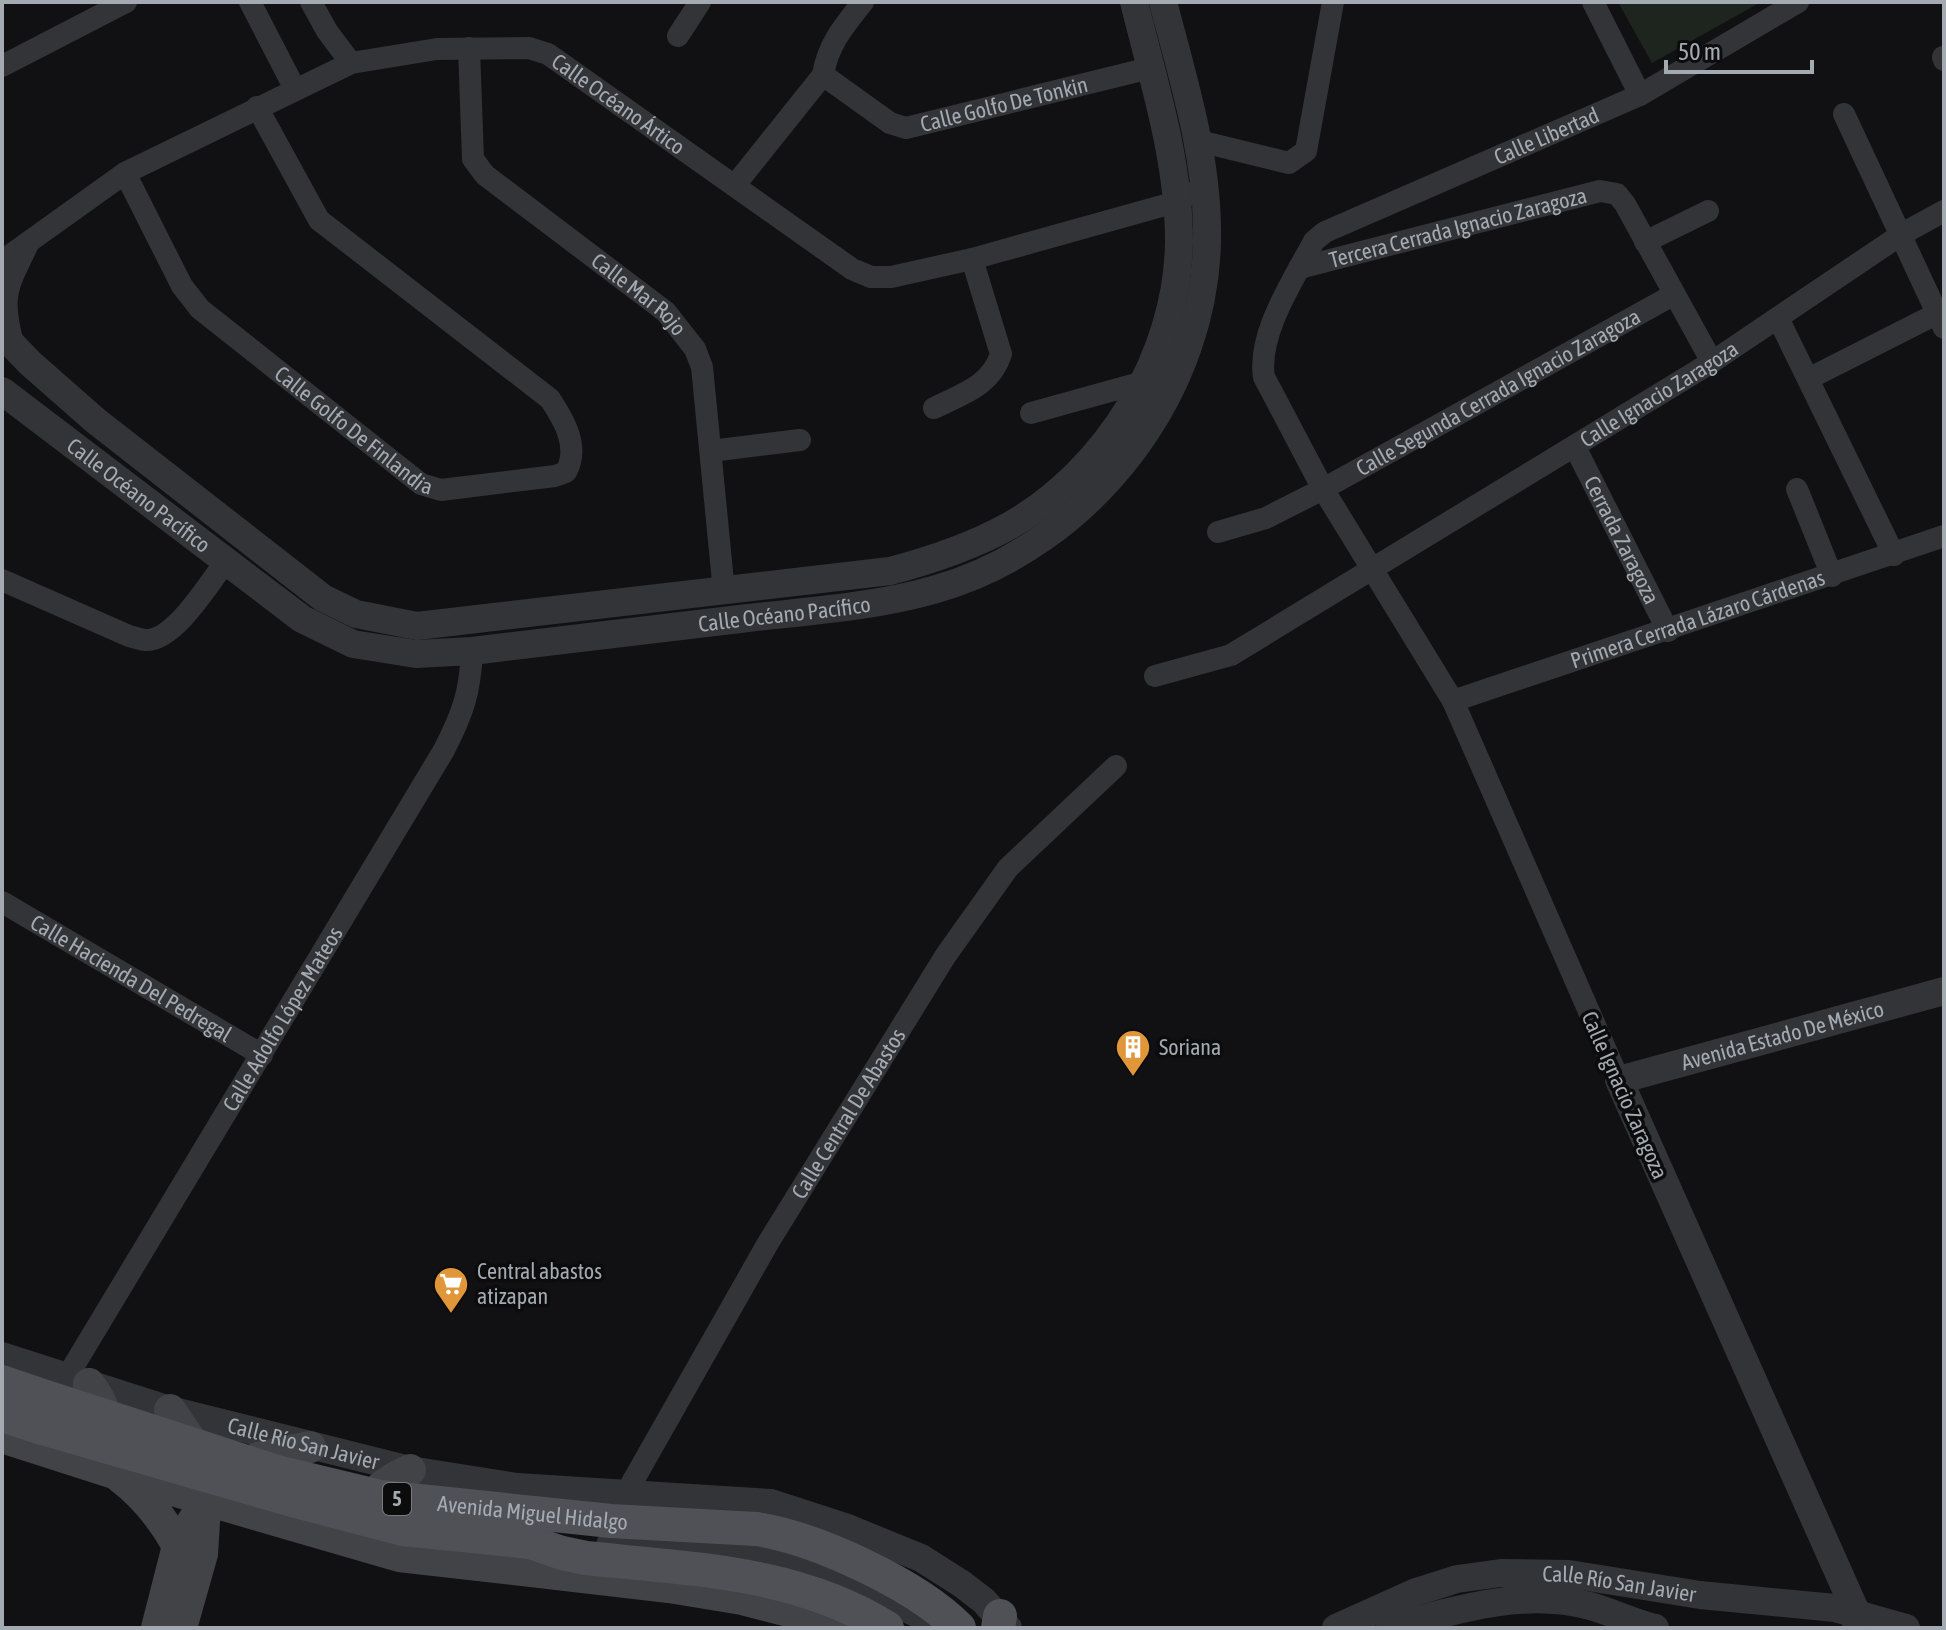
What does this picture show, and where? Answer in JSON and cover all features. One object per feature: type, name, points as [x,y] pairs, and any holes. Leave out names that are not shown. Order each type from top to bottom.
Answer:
[{"type":"main road","name":"Avenida Miguel Hidalgo","points":[[2,1382],[62,1397],[277,1472],[381,1497],[611,1521],[763,1516],[804,1542],[911,1589],[959,1628]]},
{"type":"main road","name":"Avenida Miguel Hidalgo","points":[[2,1415],[62,1397],[292,1500],[403,1529],[530,1542]]},
{"type":"main road","points":[[61,1456],[84,1453],[94,1446],[102,1434],[106,1418],[104,1407],[62,1397]]},
{"type":"main road","points":[[170,1410],[199,1450],[207,1479],[202,1554],[181,1628]]},
{"type":"main road","points":[[2,1437],[399,1556],[669,1587],[742,1599],[855,1628]]},
{"type":"main road","points":[[157,1628],[178,1546],[206,1500],[245,1464],[258,1458],[310,1447]]},
{"type":"main road","points":[[399,1556],[373,1526],[371,1507],[376,1490],[387,1480],[410,1470]]},
{"type":"main road","points":[[114,1473],[148,1503],[178,1546]]},
{"type":"main road","points":[[804,1542],[845,1527]]},
{"type":"main road","points":[[530,1542],[586,1558],[758,1578],[825,1596],[887,1628]]},
{"type":"street","points":[[2,66],[126,2]]},
{"type":"street","points":[[250,2],[295,89]]},
{"type":"street","points":[[311,2],[327,31],[351,63]]},
{"type":"street","points":[[678,36],[700,2]]},
{"type":"street","points":[[735,185],[823,75],[826,55],[836,35],[863,2]]},
{"type":"street","name":"Calle Océano Pacífico","points":[[8,340],[96,421],[323,598],[356,614],[417,626],[890,571],[932,560],[971,545],[1011,524],[1051,497],[1084,467],[1119,425],[1143,382],[1168,317],[1179,241],[1176,202],[1170,153],[1134,2]]},
{"type":"street","name":"Calle Océano Pacífico","points":[[2,391],[302,619],[353,644],[416,654],[472,651],[895,599],[934,590],[1013,556],[1059,525],[1096,493],[1134,452],[1181,368],[1198,318],[1206,274],[1207,225],[1204,186],[1185,86],[1163,2]]},
{"type":"street","points":[[1195,140],[1289,163],[1298,159],[1306,151],[1333,2]]},
{"type":"street","points":[[1593,2],[1640,95]]},
{"type":"street","name":"Calle Libertad","points":[[1299,268],[1314,241],[1325,232],[1640,95],[1798,2]]},
{"type":"street","name":"Calle Mar Rojo","points":[[469,48],[473,159],[485,175],[666,312],[695,349],[702,367],[724,592]]},
{"type":"street","name":"Calle Océano Ártico","points":[[2,261],[125,173],[257,107],[351,63],[437,49],[529,48],[548,54],[852,269],[871,277],[891,277],[972,259],[1176,202],[1204,186]]},
{"type":"street","name":"Calle Golfo De Tonkin","points":[[823,75],[890,123],[906,128],[1150,68]]},
{"type":"street","name":"Calle Golfo De Finlandia","points":[[125,173],[182,286],[200,309],[421,484],[441,490],[566,472],[572,462],[567,425],[550,399],[319,220],[257,107]]},
{"type":"street","points":[[1808,379],[1942,317],[1844,114]]},
{"type":"street","name":"Tercera Cerrada Ignacio Zaragoza","points":[[1299,268],[1600,191],[1617,194],[1712,362]]},
{"type":"street","points":[[1645,242],[1708,211]]},
{"type":"street","name":"Calle Ignacio Zaragoza","points":[[1372,571],[1712,362],[1899,230],[1944,211]]},
{"type":"street","points":[[2,375],[10,370],[14,362],[8,340],[5,296],[30,239]]},
{"type":"street","points":[[934,408],[985,383],[996,370],[1001,354],[972,259]]},
{"type":"street","name":"Calle Ignacio Zaragoza","points":[[1299,268],[1264,341],[1261,362],[1264,377],[1323,489],[1453,701],[1856,1621]]},
{"type":"street","name":"Calle Segunda Cerrada Ignacio Zaragoza","points":[[1218,532],[1266,518],[1323,489],[1673,295]]},
{"type":"street","points":[[1778,318],[1894,555]]},
{"type":"street","points":[[1031,413],[1143,382]]},
{"type":"street","points":[[711,451],[800,440]]},
{"type":"street","name":"Cerrada Zaragoza","points":[[1575,447],[1668,631]]},
{"type":"street","points":[[1797,489],[1832,576]]},
{"type":"street","name":"Primera Cerrada Lázaro Cárdenas","points":[[1453,701],[1944,536]]},
{"type":"street","points":[[2,580],[147,641],[163,637],[176,626],[226,561]]},
{"type":"street","points":[[1155,676],[1231,655],[1372,571]]},
{"type":"street","name":"Calle Adolfo López Mateos","points":[[62,1397],[462,716],[470,682],[472,651]]},
{"type":"street","name":"Calle Central De Abastos","points":[[625,1495],[768,1243],[946,955],[1008,868],[1116,766]]},
{"type":"street","name":"Calle Hacienda Del Pedregal","points":[[2,902],[262,1055]]},
{"type":"street","name":"Avenida Estado De México","points":[[1619,1080],[1944,991]]},
{"type":"street","name":"Calle Río San Javier","points":[[2,1356],[62,1397],[170,1410],[410,1470],[517,1487],[625,1495],[845,1527],[921,1558],[962,1584],[998,1618]]},
{"type":"street","name":"Avenida Miguel Hidalgo","points":[[530,1542],[739,1551],[784,1556],[826,1568],[946,1628]]},
{"type":"street","name":"Calle Río San Javier","points":[[1336,1628],[1416,1592],[1457,1579],[1501,1573],[1569,1574],[1700,1595],[1835,1608],[1856,1621],[1906,1628]]},
{"type":"street","points":[[911,1589],[998,1618]]},
{"type":"street","name":"Calle Río San Javier","points":[[1390,1628],[1467,1606],[1525,1599],[1588,1605],[1655,1628]]},
{"type":"shaded area","points":[[1618,2],[1761,2],[1652,63]]},
{"type":"place","name":"Soriana","points":[[1133,1078]]},
{"type":"place","name":"Central abastos atizapan","points":[[451,1315]]}]
